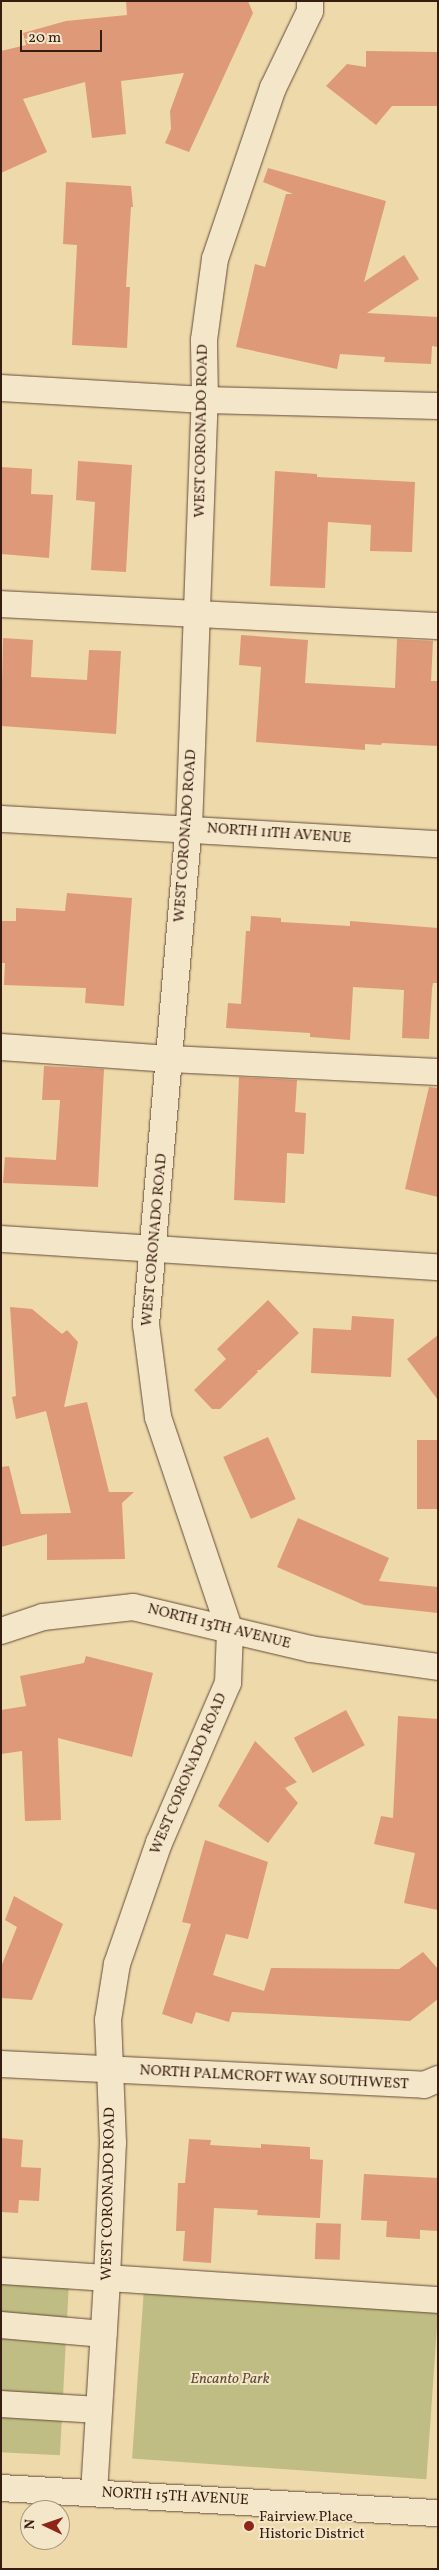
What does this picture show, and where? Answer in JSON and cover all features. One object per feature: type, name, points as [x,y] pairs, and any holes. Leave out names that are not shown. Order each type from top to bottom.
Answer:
[{"type":"street","name":"WEST CORONADO ROAD","points":[[94,2493],[108,2278],[113,2143],[108,2020],[117,1964],[158,1843],[228,1683],[230,1631],[158,1417],[146,1325],[189,828],[204,400],[204,340],[215,258],[273,88],[310,11],[310,1]]},
{"type":"street","points":[[1,388],[204,400],[438,406]]},
{"type":"street","points":[[1,604],[197,616],[438,626]]},
{"type":"street","name":"NORTH 11TH AVENUE","points":[[1,819],[189,828],[438,844]]},
{"type":"street","points":[[1,1047],[170,1059],[438,1072]]},
{"type":"street","points":[[1,1239],[438,1267]]},
{"type":"street","name":"NORTH 13TH AVENUE","points":[[1,1630],[43,1618],[134,1606],[310,1650],[438,1667]]},
{"type":"street","name":"NORTH PALMCROFT WAY SOUTHWEST","points":[[1,2064],[109,2071],[424,2085],[438,2079]]},
{"type":"street","points":[[1,2271],[438,2300]]},
{"type":"street","points":[[1,2325],[104,2334]]},
{"type":"street","points":[[1,2404],[99,2410]]},
{"type":"street","name":"NORTH 15TH AVENUE","points":[[1,2488],[438,2513]]},
{"type":"green space","points":[[1,2280],[69,2284],[60,2455],[1,2452]]},
{"type":"green space","name":"Encanto Park","points":[[144,2288],[438,2309],[426,2479],[132,2459]]},
{"type":"building","points":[[126,1],[248,1],[253,13],[189,152],[165,143],[171,129],[170,111],[184,73],[121,81],[126,134],[92,138],[85,82],[23,99],[47,152],[1,173],[1,51],[26,45],[23,33],[66,21],[127,15]]},
{"type":"building","points":[[366,51],[438,52],[438,106],[392,106],[376,125],[326,86],[347,64],[366,67]]},
{"type":"building","points":[[268,168],[386,201],[364,282],[404,255],[419,279],[367,313],[438,317],[438,347],[432,346],[431,364],[384,362],[385,357],[340,354],[337,369],[236,347],[255,264],[265,267],[286,194],[293,194],[263,182]]},
{"type":"building","points":[[66,182],[131,186],[133,207],[131,207],[126,287],[130,287],[127,348],[72,345],[77,245],[63,244]]},
{"type":"building","points":[[78,461],[132,465],[126,572],[91,570],[95,502],[76,500]]},
{"type":"building","points":[[1,467],[32,469],[31,494],[53,495],[49,558],[1,554]]},
{"type":"building","points":[[275,471],[317,474],[317,477],[415,482],[412,552],[370,551],[371,525],[328,522],[325,588],[270,586]]},
{"type":"building","points":[[241,635],[308,640],[305,683],[395,688],[397,639],[433,641],[431,681],[438,681],[438,746],[382,743],[381,745],[365,744],[365,750],[256,742],[261,667],[239,665]]},
{"type":"building","points":[[3,638],[33,640],[31,677],[87,680],[89,650],[121,651],[116,734],[1,726]]},
{"type":"building","points":[[67,893],[132,898],[124,1006],[85,1003],[86,988],[4,985],[5,963],[1,963],[1,921],[16,921],[16,908],[65,911]]},
{"type":"building","points":[[251,916],[281,918],[281,922],[350,926],[350,921],[438,928],[438,983],[433,983],[432,989],[429,1039],[402,1038],[404,990],[353,987],[350,1040],[310,1037],[310,1033],[226,1028],[228,1003],[241,1004],[246,931],[250,931]]},
{"type":"building","points":[[44,1066],[104,1069],[98,1187],[3,1183],[5,1157],[56,1160],[60,1100],[42,1100]]},
{"type":"building","points":[[239,1077],[297,1080],[295,1112],[306,1113],[304,1154],[287,1153],[285,1203],[234,1200]]},
{"type":"building","points":[[429,1087],[438,1088],[438,1197],[405,1189]]},
{"type":"building","points":[[268,1300],[299,1333],[260,1370],[257,1370],[258,1372],[220,1409],[212,1409],[194,1390],[226,1359],[217,1349]]},
{"type":"building","points":[[10,1307],[32,1309],[62,1334],[67,1330],[78,1342],[64,1407],[87,1402],[109,1492],[134,1492],[122,1503],[125,1559],[47,1560],[47,1534],[1,1547],[1,1467],[9,1466],[21,1514],[71,1513],[46,1411],[16,1419],[12,1397],[16,1396]]},
{"type":"building","points":[[352,1316],[394,1319],[391,1377],[311,1373],[313,1328],[351,1330]]},
{"type":"building","points":[[438,1335],[438,1400],[407,1359]]},
{"type":"building","points":[[268,1437],[296,1499],[251,1519],[223,1457]]},
{"type":"building","points":[[417,1440],[438,1440],[438,1509],[417,1509]]},
{"type":"building","points":[[298,1518],[389,1558],[379,1581],[438,1587],[438,1613],[364,1605],[277,1567]]},
{"type":"building","points":[[86,1656],[153,1673],[132,1757],[58,1738],[61,1820],[25,1821],[22,1751],[1,1754],[1,1710],[26,1706],[20,1676],[84,1663]]},
{"type":"building","points":[[346,1710],[365,1745],[313,1773],[294,1738]]},
{"type":"building","points":[[398,1716],[438,1719],[438,1910],[404,1903],[415,1853],[374,1844],[381,1816],[393,1818]]},
{"type":"building","points":[[255,1741],[297,1782],[285,1788],[298,1803],[268,1843],[218,1806]]},
{"type":"building","points":[[205,1840],[268,1862],[248,1939],[226,1934],[213,1975],[264,1991],[271,1968],[399,1969],[423,1952],[438,1969],[438,1999],[410,2021],[232,2012],[229,2022],[196,2012],[192,2024],[162,2014],[191,1924],[182,1922]]},
{"type":"building","points":[[14,1896],[63,1924],[32,2000],[1,1998],[1,1967],[17,1927],[5,1920]]},
{"type":"building","points":[[1,2138],[23,2140],[21,2167],[41,2168],[39,2201],[19,2200],[18,2213],[1,2212]]},
{"type":"building","points":[[189,2139],[211,2140],[210,2145],[261,2148],[261,2144],[310,2147],[310,2159],[323,2160],[320,2218],[257,2215],[258,2210],[214,2208],[211,2263],[183,2261],[185,2231],[176,2231],[178,2183],[185,2183]]},
{"type":"building","points":[[364,2174],[438,2178],[438,2231],[420,2230],[420,2239],[386,2237],[387,2221],[361,2220]]},
{"type":"building","points":[[316,2223],[341,2224],[340,2260],[315,2259]]},
{"type":"place","name":"Fairview Place Historic District","points":[[249,2526]]}]
